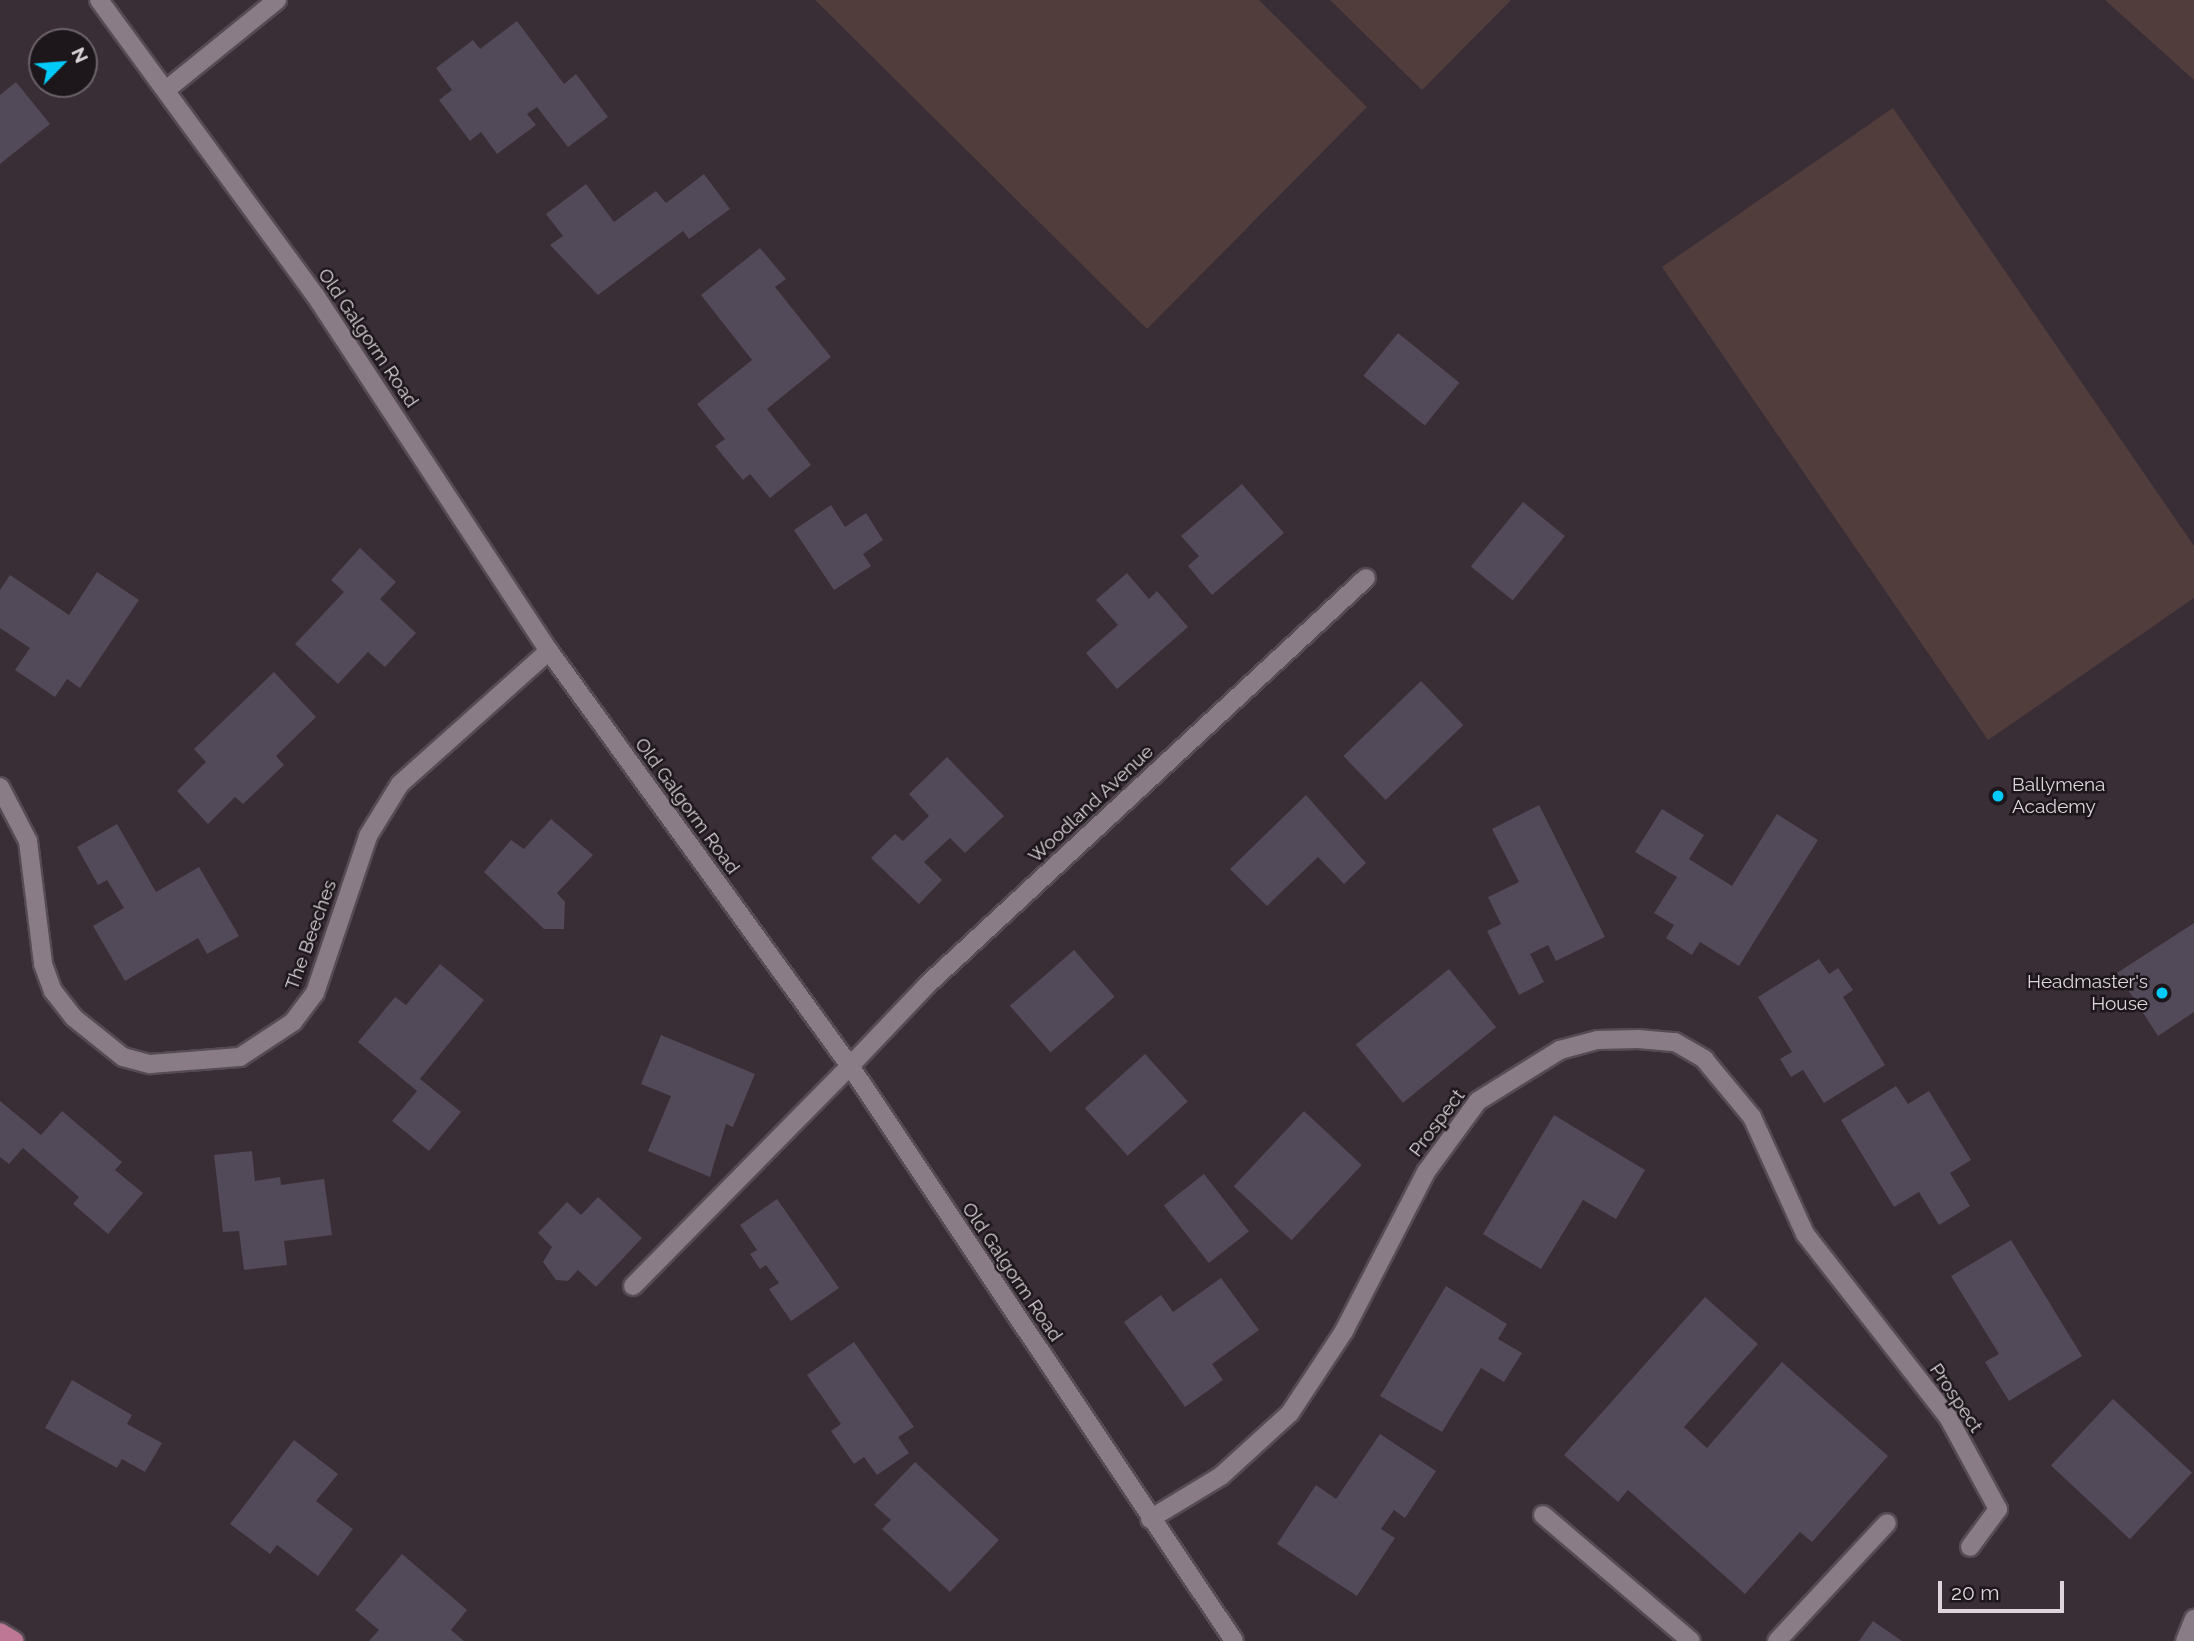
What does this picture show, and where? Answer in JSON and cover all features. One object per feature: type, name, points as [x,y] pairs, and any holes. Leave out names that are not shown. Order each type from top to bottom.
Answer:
[{"type":"main road","points":[[0,1632],[15,1641]]},
{"type":"street","name":"Old Galgorm Road","points":[[99,0],[315,295],[549,651],[850,1066],[1234,1641]]},
{"type":"street","points":[[166,90],[277,0]]},
{"type":"street","name":"Woodland Avenue","points":[[633,1286],[928,984],[1366,578]]},
{"type":"street","name":"The Beeches","points":[[0,787],[28,841],[43,964],[53,991],[73,1017],[123,1057],[150,1064],[240,1057],[293,1022],[316,993],[368,836],[400,784],[549,651]]},
{"type":"street","name":"Prospect","points":[[1150,1519],[1221,1476],[1290,1413],[1344,1331],[1426,1172],[1478,1101],[1560,1050],[1598,1040],[1637,1038],[1675,1042],[1704,1059],[1752,1117],[1805,1234],[1948,1417],[1998,1509],[1970,1547]]},
{"type":"street","points":[[1543,1515],[1691,1641]]},
{"type":"street","points":[[1777,1641],[1886,1523]]},
{"type":"street","points":[[2185,1641],[2194,1619]]},
{"type":"shaded area","points":[[815,0],[1259,0],[1367,107],[1147,329]]},
{"type":"shaded area","points":[[1330,0],[1511,0],[1422,90]]},
{"type":"shaded area","points":[[2105,0],[2194,0],[2194,80]]},
{"type":"shaded area","points":[[1893,108],[2194,546],[2194,598],[1988,740],[1662,267]]},
{"type":"building","points":[[517,21],[564,84],[576,74],[608,117],[568,147],[537,107],[527,114],[536,125],[497,154],[481,132],[470,141],[439,100],[452,90],[436,68],[473,40],[480,49]]},
{"type":"building","points":[[16,82],[50,124],[0,164],[0,95]]},
{"type":"building","points":[[704,174],[730,209],[689,239],[683,231],[598,295],[550,245],[563,236],[546,214],[586,184],[614,222],[656,191],[666,203]]},
{"type":"building","points":[[760,248],[786,279],[775,287],[831,357],[767,409],[811,465],[770,498],[750,474],[743,480],[715,446],[725,439],[697,404],[752,360],[701,295]]},
{"type":"building","points":[[1398,333],[1459,383],[1425,425],[1363,376]]},
{"type":"building","points":[[1242,484],[1284,533],[1212,595],[1188,566],[1199,556],[1181,536]]},
{"type":"building","points":[[1523,502],[1565,536],[1513,600],[1471,567]]},
{"type":"building","points":[[831,505],[845,527],[866,513],[883,540],[863,554],[871,566],[834,590],[794,530]]},
{"type":"building","points":[[360,548],[396,582],[380,599],[416,633],[385,667],[368,652],[338,684],[295,644],[344,592],[331,580]]},
{"type":"building","points":[[97,572],[139,600],[80,688],[67,679],[55,697],[15,670],[30,648],[0,628],[0,590],[10,575],[69,615]]},
{"type":"building","points":[[1127,573],[1149,599],[1157,591],[1188,627],[1117,689],[1086,653],[1118,625],[1096,600]]},
{"type":"building","points":[[274,672],[316,717],[276,756],[284,765],[243,804],[235,797],[208,824],[177,791],[206,762],[194,749]]},
{"type":"building","points":[[1421,681],[1463,725],[1386,800],[1343,756]]},
{"type":"building","points":[[947,757],[1004,816],[965,853],[950,838],[924,862],[942,880],[919,904],[871,858],[895,834],[903,841],[929,816],[909,794]]},
{"type":"building","points":[[1306,795],[1366,863],[1344,884],[1318,857],[1267,906],[1230,869]]},
{"type":"building","points":[[1539,805],[1605,937],[1556,961],[1548,945],[1530,954],[1544,982],[1519,995],[1487,931],[1501,924],[1488,897],[1519,882],[1492,829]]},
{"type":"building","points":[[1662,809],[1704,835],[1689,859],[1732,886],[1777,814],[1818,840],[1739,966],[1700,942],[1692,955],[1666,938],[1674,925],[1654,913],[1677,877],[1635,852]]},
{"type":"building","points":[[551,819],[593,855],[557,893],[565,902],[564,929],[544,929],[484,872],[511,840],[524,849]]},
{"type":"building","points":[[117,824],[156,892],[199,867],[239,936],[207,954],[198,938],[125,981],[93,926],[124,908],[107,880],[98,885],[77,847]]},
{"type":"building","name":"Headmaster's House","points":[[2194,923],[2194,1012],[2158,1036],[2117,973]]},
{"type":"building","points":[[1074,950],[1115,997],[1051,1053],[1010,1006]]},
{"type":"building","points":[[1819,959],[1829,974],[1838,968],[1853,990],[1843,997],[1885,1065],[1824,1103],[1803,1070],[1791,1077],[1780,1059],[1792,1052],[1758,997]]},
{"type":"building","points":[[440,964],[484,1000],[420,1079],[461,1112],[429,1151],[392,1121],[417,1091],[358,1042],[395,997],[406,1005]]},
{"type":"building","points":[[1449,969],[1496,1027],[1403,1103],[1356,1045]]},
{"type":"building","points":[[661,1035],[755,1074],[733,1127],[726,1124],[710,1177],[648,1151],[671,1096],[641,1084]]},
{"type":"building","points":[[1145,1054],[1188,1102],[1128,1156],[1085,1108]]},
{"type":"building","points":[[1896,1086],[1908,1104],[1929,1091],[1971,1160],[1950,1173],[1970,1206],[1939,1225],[1919,1192],[1894,1207],[1841,1120]]},
{"type":"building","points":[[0,1101],[41,1135],[62,1111],[122,1162],[115,1170],[143,1193],[108,1234],[73,1204],[79,1197],[23,1148],[9,1164],[0,1157]]},
{"type":"building","points":[[1304,1111],[1362,1165],[1292,1240],[1234,1186]]},
{"type":"building","points":[[1554,1115],[1645,1170],[1616,1219],[1583,1200],[1541,1269],[1483,1234]]},
{"type":"building","points":[[252,1151],[255,1181],[280,1177],[281,1185],[324,1179],[332,1235],[284,1241],[287,1265],[244,1270],[239,1231],[223,1232],[214,1155]]},
{"type":"building","points":[[1204,1174],[1249,1232],[1209,1263],[1164,1205]]},
{"type":"building","points":[[598,1197],[642,1238],[596,1287],[578,1270],[568,1281],[556,1280],[543,1262],[552,1247],[538,1233],[567,1202],[581,1215]]},
{"type":"building","points":[[777,1199],[839,1288],[791,1321],[769,1289],[779,1283],[766,1265],[760,1269],[750,1254],[757,1250],[740,1225]]},
{"type":"building","points":[[2011,1240],[2082,1356],[2009,1401],[1985,1362],[1999,1354],[1951,1276]]},
{"type":"building","points":[[1221,1278],[1259,1330],[1212,1364],[1223,1380],[1185,1407],[1124,1322],[1161,1295],[1173,1312]]},
{"type":"building","points":[[1446,1286],[1507,1324],[1498,1339],[1522,1353],[1504,1382],[1481,1368],[1442,1432],[1380,1396]]},
{"type":"building","points":[[1705,1297],[1758,1344],[1684,1427],[1707,1448],[1782,1362],[1888,1456],[1812,1542],[1800,1532],[1745,1594],[1628,1490],[1618,1502],[1564,1455]]},
{"type":"building","points":[[854,1342],[914,1427],[898,1437],[909,1453],[877,1475],[864,1457],[854,1464],[831,1431],[841,1424],[807,1375]]},
{"type":"building","points":[[72,1380],[132,1415],[127,1424],[162,1443],[145,1472],[122,1459],[117,1468],[45,1428]]},
{"type":"building","points":[[2113,1399],[2192,1473],[2130,1539],[2051,1466]]},
{"type":"building","points":[[1380,1434],[1436,1471],[1405,1518],[1394,1510],[1381,1529],[1395,1538],[1357,1596],[1277,1544],[1316,1485],[1336,1499]]},
{"type":"building","points":[[294,1440],[338,1474],[316,1501],[353,1529],[318,1576],[277,1545],[270,1554],[230,1524]]},
{"type":"building","points":[[915,1462],[999,1540],[950,1592],[882,1529],[891,1520],[874,1505]]},
{"type":"building","points":[[402,1554],[467,1610],[451,1630],[464,1641],[369,1641],[379,1630],[355,1610]]},
{"type":"building","points":[[1873,1621],[1902,1641],[1859,1641]]},
{"type":"place","name":"Ballymena Academy","points":[[1998,796]]},
{"type":"place","name":"Headmaster's House","points":[[2162,993]]}]
